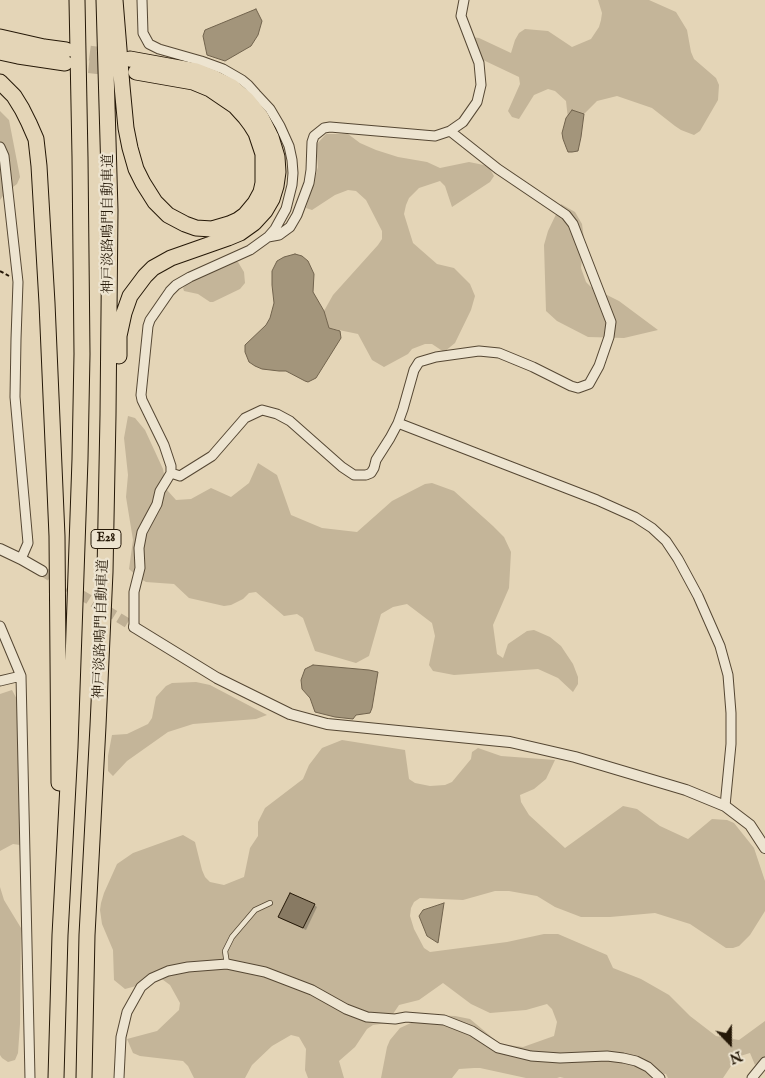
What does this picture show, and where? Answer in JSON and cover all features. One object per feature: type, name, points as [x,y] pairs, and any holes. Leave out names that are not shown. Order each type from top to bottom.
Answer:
[{"type":"highway","name":"神戸淡路鳴門自動車道","points":[[56,1078],[60,935],[70,747],[82,364],[76,0]]},
{"type":"highway","name":"神戸淡路鳴門自動車道","points":[[84,1078],[87,935],[105,553],[110,220],[104,0]]},
{"type":"highway","points":[[98,726],[105,675],[116,516],[119,336],[124,314],[130,296],[153,268],[171,258],[234,235],[254,223],[272,200],[278,172],[277,158],[271,137],[261,118],[247,100],[232,87],[196,71],[133,65],[193,82],[210,89],[229,102],[245,117],[256,133],[263,154],[264,176],[261,192],[251,209],[238,220],[229,224],[212,229],[196,228],[168,215],[155,202],[136,168],[126,128],[115,0]]},
{"type":"highway","points":[[0,37],[44,47],[66,56],[18,56],[0,52]]},
{"type":"highway","points":[[0,82],[14,96],[30,123],[36,139],[40,175],[58,545],[60,935]]},
{"type":"street","points":[[142,0],[143,33],[149,44],[159,49],[202,60],[242,80],[270,109],[280,126],[288,146],[293,173],[286,209],[268,236],[250,250],[176,285],[150,320],[147,330],[141,394],[142,400],[164,445],[172,473],[160,491],[157,504],[142,532],[139,548],[140,568],[134,592],[134,627],[217,678],[290,714],[342,726],[510,742],[575,757],[686,790],[725,806],[750,825],[765,848]]},
{"type":"street","points":[[268,236],[279,236],[290,228],[297,215],[311,170],[312,142],[314,136],[324,128],[435,136],[450,131],[467,118],[477,102],[481,85],[479,63],[461,16],[464,0]]},
{"type":"street","points":[[172,473],[180,476],[212,456],[245,418],[262,410],[277,414],[290,421],[342,468],[354,475],[371,473],[376,460],[398,423],[414,370],[419,362],[436,357],[479,351],[499,352],[571,386],[578,388],[589,384],[599,366],[612,322],[573,224],[566,215],[498,170],[450,131]]},
{"type":"street","points":[[0,146],[4,156],[18,282],[15,397],[28,543],[21,559]]},
{"type":"street","points":[[398,423],[635,517],[652,528],[666,541],[698,596],[720,646],[728,675],[731,744],[725,806]]},
{"type":"street","points":[[0,550],[42,571]]},
{"type":"street","points":[[0,626],[21,676],[30,1078]]},
{"type":"street","points":[[0,681],[21,676]]},
{"type":"street","points":[[119,1078],[121,1037],[127,1012],[141,986],[152,978],[168,971],[188,967],[227,964],[265,972],[312,990],[346,1009],[367,1017],[395,1019],[406,1017],[444,1020],[472,1031],[498,1048],[531,1056],[560,1058],[607,1056],[623,1058],[636,1061],[648,1067],[660,1078]]},
{"type":"street","points":[[752,1078],[765,1062]]},
{"type":"lane","points":[[227,964],[225,951],[232,937],[255,910],[270,903]]},
{"type":"shaded area","points":[[598,0],[649,0],[676,12],[687,30],[694,59],[716,78],[719,85],[718,100],[700,131],[694,135],[681,130],[652,108],[617,96],[597,101],[582,116],[568,119],[566,101],[555,91],[548,89],[534,95],[519,119],[512,117],[508,111],[520,84],[519,77],[481,59],[465,36],[479,38],[511,53],[519,33],[525,29],[548,31],[572,47],[591,39],[599,27],[602,13]]},
{"type":"shaded area","points":[[256,9],[262,21],[258,35],[251,46],[225,61],[207,55],[203,36],[205,30]]},
{"type":"shaded area","points":[[572,110],[584,114],[578,151],[568,152],[562,133],[566,118]]},
{"type":"shaded area","points":[[0,111],[9,120],[20,177],[17,184],[5,193],[0,200]]},
{"type":"shaded area","points":[[326,134],[348,134],[360,143],[376,150],[398,157],[427,162],[440,168],[469,162],[484,165],[490,169],[494,176],[490,182],[452,207],[445,186],[440,181],[419,188],[409,198],[406,205],[404,214],[413,243],[437,264],[454,268],[470,284],[475,296],[471,310],[455,343],[444,352],[432,344],[425,344],[412,349],[408,354],[384,367],[372,360],[358,334],[329,328],[324,311],[333,295],[378,245],[382,239],[382,231],[366,200],[356,191],[348,190],[335,195],[312,210],[306,208],[318,167],[316,145]]},
{"type":"shaded area","points":[[561,204],[575,212],[582,224],[584,239],[581,268],[586,282],[591,287],[619,301],[658,330],[624,338],[588,337],[557,321],[546,311],[544,245],[548,231]]},
{"type":"shaded area","points":[[295,254],[302,256],[308,261],[314,274],[313,292],[324,311],[329,328],[340,331],[341,338],[316,378],[308,382],[286,371],[262,369],[255,366],[249,362],[245,352],[245,345],[266,325],[270,318],[274,303],[272,271],[277,261]]},
{"type":"shaded area","points":[[232,260],[238,262],[244,272],[245,283],[240,289],[213,302],[198,294],[184,291],[183,288],[186,285]]},
{"type":"shaded area","points":[[128,416],[135,418],[145,430],[163,469],[167,490],[176,500],[191,499],[211,488],[231,497],[249,483],[258,463],[277,475],[291,515],[322,528],[357,532],[392,501],[425,484],[432,483],[454,491],[504,537],[511,552],[509,588],[493,625],[497,654],[503,658],[508,644],[527,631],[534,630],[550,637],[561,646],[573,664],[578,677],[578,684],[573,692],[558,678],[538,669],[454,675],[433,671],[429,665],[435,636],[432,623],[407,604],[393,607],[381,614],[369,656],[356,663],[315,651],[303,618],[297,614],[284,616],[256,592],[249,593],[243,599],[231,605],[224,606],[189,598],[174,584],[146,582],[139,578],[129,569],[133,540],[126,497],[128,475],[124,438]]},
{"type":"shaded area","points":[[313,665],[378,672],[370,713],[356,715],[353,719],[315,712],[310,698],[302,689],[301,680],[305,669]]},
{"type":"shaded area","points":[[196,682],[210,685],[267,715],[256,719],[193,724],[168,732],[127,761],[113,776],[108,771],[108,756],[112,735],[127,734],[148,724],[152,718],[156,697],[166,686],[172,683]]},
{"type":"shaded area","points":[[12,690],[19,703],[22,772],[20,845],[13,844],[0,851],[0,694]]},
{"type":"shaded area","points":[[342,740],[405,750],[409,779],[415,783],[430,786],[445,785],[452,782],[471,759],[472,752],[478,748],[501,756],[555,760],[546,779],[534,789],[520,795],[521,802],[529,815],[565,848],[623,806],[637,809],[660,826],[688,839],[712,819],[727,820],[734,823],[754,848],[765,881],[765,911],[750,935],[739,946],[733,948],[726,948],[690,924],[655,913],[610,917],[581,917],[555,907],[537,896],[509,891],[495,891],[463,900],[420,898],[414,902],[410,916],[414,929],[424,948],[430,952],[507,942],[544,934],[558,934],[607,955],[613,968],[641,979],[669,995],[690,1016],[716,1036],[739,1040],[765,1021],[765,1057],[755,1065],[750,1053],[737,1057],[723,1078],[668,1078],[666,1074],[659,1073],[650,1078],[526,1078],[474,1068],[459,1069],[452,1078],[381,1078],[390,1040],[400,1028],[431,1015],[470,1019],[500,1044],[523,1047],[554,1036],[557,1022],[552,1009],[547,1004],[526,1010],[490,1013],[471,1004],[443,983],[419,1000],[399,1005],[387,1023],[373,1025],[367,1029],[355,1047],[339,1061],[344,1078],[308,1078],[305,1070],[306,1049],[299,1037],[291,1035],[272,1046],[252,1065],[245,1078],[194,1078],[183,1061],[140,1056],[133,1053],[127,1039],[157,1031],[179,1010],[180,1003],[170,985],[155,974],[140,985],[125,989],[114,980],[113,950],[102,924],[100,910],[104,893],[117,864],[133,853],[183,835],[195,842],[202,870],[210,882],[224,885],[244,877],[250,848],[258,836],[258,822],[265,808],[303,779],[309,765],[322,748]]},
{"type":"shaded area","points":[[0,887],[4,900],[21,928],[18,1053],[15,1060],[8,1062],[0,1055]]},
{"type":"shaded area","points":[[444,903],[438,943],[427,936],[419,916],[423,910]]},
{"type":"building","points":[[290,893],[315,904],[303,928],[278,917]]},
{"type":"tunnel","points":[[67,50],[119,57]]},
{"type":"tunnel","points":[[66,63],[118,69]]},
{"type":"tunnel","points":[[42,571],[134,627]]}]
